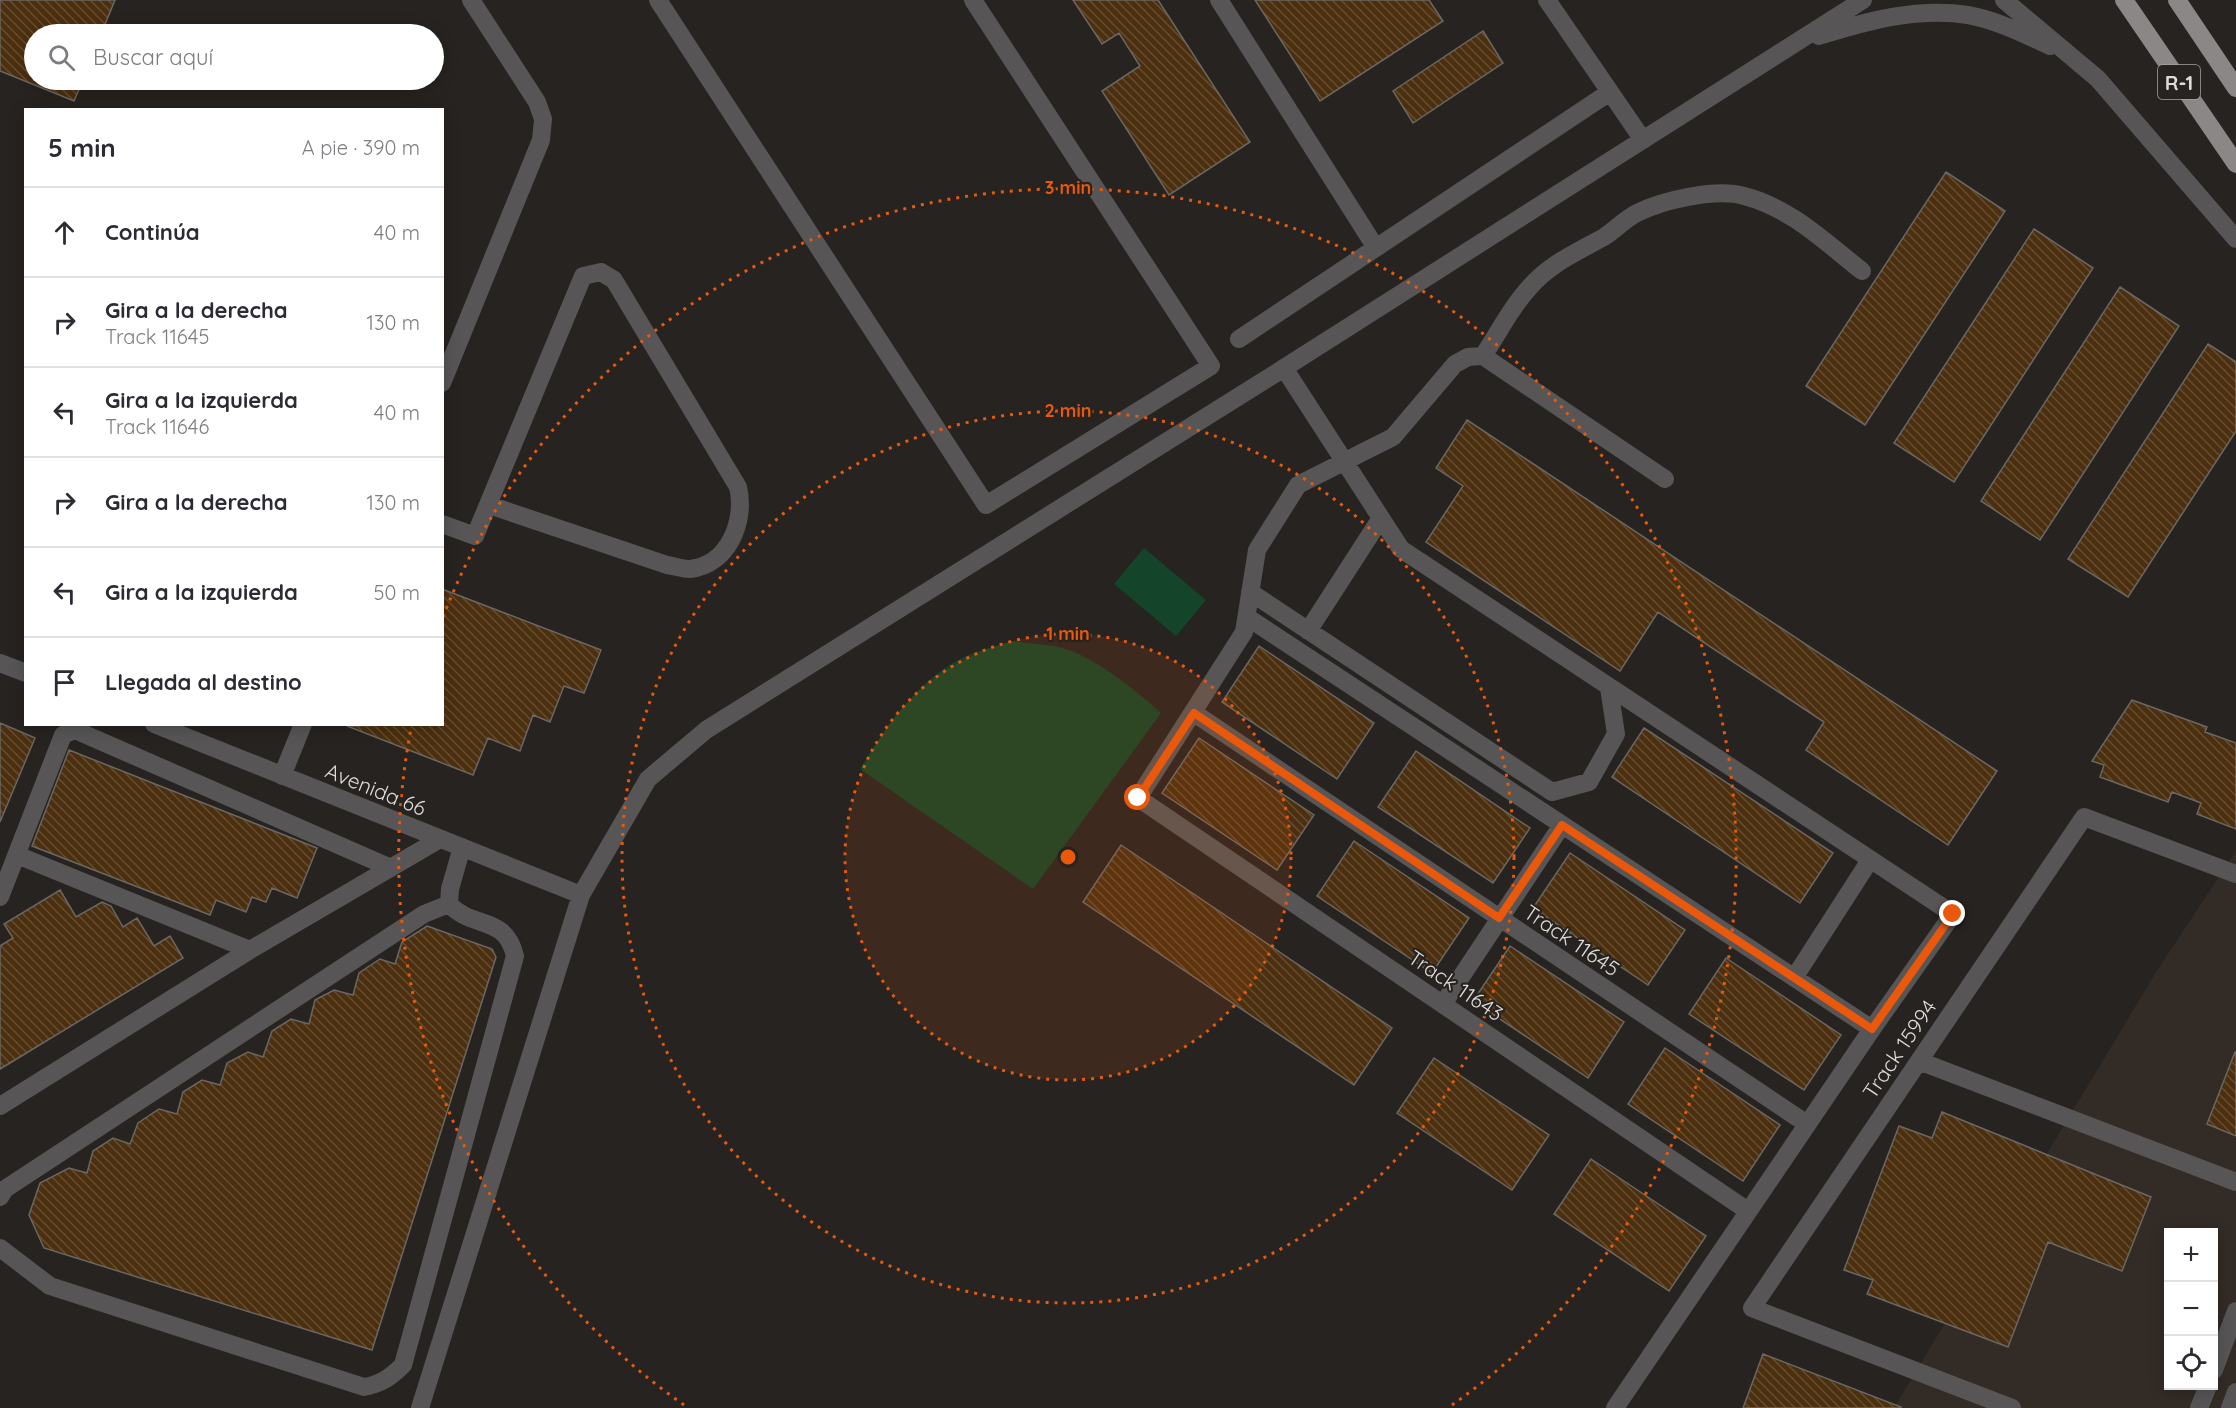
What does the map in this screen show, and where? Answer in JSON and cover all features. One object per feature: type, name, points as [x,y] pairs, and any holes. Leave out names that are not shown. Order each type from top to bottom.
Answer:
[{"type":"main road","name":"R-1","points":[[2124,0],[2236,164]]},
{"type":"main road","name":"R-1","points":[[2177,0],[2236,88]]},
{"type":"street","points":[[444,378],[541,140],[543,119],[537,102],[471,0]]},
{"type":"street","points":[[658,0],[986,505],[1211,366],[973,0]]},
{"type":"street","points":[[1219,0],[1376,248]]},
{"type":"street","points":[[1547,0],[1643,140]]},
{"type":"street","points":[[420,1408],[581,895],[648,779],[706,730],[1284,368],[1863,0]]},
{"type":"street","points":[[2004,0],[2098,80],[2236,239]]},
{"type":"street","points":[[1795,43],[1869,20],[1923,13],[1969,15],[2018,32],[2070,56]]},
{"type":"street","points":[[1239,339],[1610,92]]},
{"type":"street","points":[[1483,356],[1527,289],[1547,269],[1606,236],[1636,213],[1666,202],[1714,194],[1742,195],[1770,204],[1790,215],[1862,272]]},
{"type":"street","points":[[444,525],[475,536],[583,276],[601,272],[614,280],[738,487],[742,504],[739,524],[727,547],[706,564],[689,569],[667,565],[489,505]]},
{"type":"street","points":[[1194,713],[1244,632],[1257,550],[1298,485],[1393,437],[1455,364],[1468,357],[1483,356],[1665,478]]},
{"type":"street","points":[[1284,368],[1401,549],[1953,914],[1872,1029],[1615,1408]]},
{"type":"street","points":[[1308,631],[1381,518]]},
{"type":"street","points":[[1250,592],[1552,792],[1590,782],[1617,734],[1609,688]]},
{"type":"street","points":[[1247,617],[1872,1029]]},
{"type":"street","points":[[0,663],[24,672]]},
{"type":"street","name":"Track 11643","points":[[1194,713],[1138,798],[1748,1211]]},
{"type":"street","name":"Track 11645","points":[[1194,713],[1807,1124]]},
{"type":"street","name":"Avenida 66","points":[[159,726],[581,895]]},
{"type":"street","points":[[282,776],[302,726]]},
{"type":"street","points":[[0,897],[63,735],[75,730],[391,868]]},
{"type":"street","name":"Track 15994","points":[[2012,1408],[1752,1308],[2084,816],[2236,874]]},
{"type":"street","points":[[1443,1004],[1562,825]]},
{"type":"street","points":[[0,1106],[250,950],[440,839]]},
{"type":"street","points":[[449,904],[450,889],[462,848]]},
{"type":"street","points":[[17,855],[250,950]]},
{"type":"street","points":[[1794,978],[1870,860]]},
{"type":"street","points":[[0,1197],[5,1189],[423,914],[449,904]]},
{"type":"street","points":[[0,1248],[50,1286],[364,1387],[378,1384],[392,1376],[403,1365],[515,956],[512,942],[504,932],[495,926],[467,919],[449,904]]},
{"type":"street","points":[[1918,1061],[2236,1182]]},
{"type":"street","points":[[2218,1359],[2236,1311]]},
{"type":"street","points":[[2199,1408],[2206,1390]]},
{"type":"street","points":[[2230,1408],[2236,1392]]},
{"type":"shaded area","points":[[2236,851],[2236,1408],[1894,1408],[2156,972]]},
{"type":"green space","points":[[1144,548],[1206,600],[1176,636],[1114,584]]},
{"type":"green space","points":[[1013,641],[1055,646],[1083,656],[1125,683],[1161,713],[1033,889],[860,769],[892,721],[932,678],[947,666],[969,655]]},
{"type":"building","points":[[0,0],[115,0],[105,24],[24,24],[24,81],[0,71]]},
{"type":"building","points":[[1073,0],[1158,0],[1250,142],[1169,195],[1102,91],[1140,66],[1119,33],[1102,44]]},
{"type":"building","points":[[1255,0],[1429,0],[1443,21],[1320,101]]},
{"type":"building","points":[[1483,31],[1503,63],[1413,123],[1393,91]]},
{"type":"building","points":[[47,90],[79,90],[74,101]]},
{"type":"building","points":[[1946,172],[2005,211],[1865,425],[1806,386]]},
{"type":"building","points":[[2034,229],[2093,268],[1954,482],[1894,443]]},
{"type":"building","points":[[2120,287],[2179,326],[2040,540],[1981,501]]},
{"type":"building","points":[[2208,344],[2236,362],[2236,431],[2128,597],[2068,559]]},
{"type":"building","points":[[1467,420],[1997,771],[1948,845],[1806,750],[1824,722],[1658,612],[1620,671],[1426,542],[1463,486],[1436,468]]},
{"type":"building","points":[[444,590],[601,650],[584,693],[564,686],[550,722],[533,715],[520,751],[488,738],[473,775],[347,726],[444,726]]},
{"type":"building","points":[[1259,646],[1374,723],[1337,779],[1222,702]]},
{"type":"building","points":[[2132,700],[2207,727],[2205,732],[2236,743],[2236,829],[2197,814],[2201,803],[2172,792],[2168,802],[2100,777],[2104,765],[2092,761]]},
{"type":"building","points":[[0,723],[35,738],[0,822]]},
{"type":"building","points":[[1644,728],[1833,853],[1800,903],[1612,777]]},
{"type":"building","points":[[1199,738],[1314,815],[1277,870],[1162,793]]},
{"type":"building","points":[[69,750],[317,848],[297,898],[272,888],[266,902],[252,897],[246,912],[216,900],[210,915],[32,846]]},
{"type":"building","points":[[1416,751],[1530,828],[1493,883],[1378,807]]},
{"type":"building","points":[[1354,841],[1469,918],[1432,973],[1317,896]]},
{"type":"building","points":[[1121,845],[1392,1028],[1354,1085],[1083,902]]},
{"type":"building","points":[[1570,853],[1685,930],[1648,985],[1533,908]]},
{"type":"building","points":[[60,890],[76,917],[102,902],[111,906],[123,927],[137,918],[154,946],[170,936],[183,958],[0,1069],[0,946],[13,938],[4,924]]},
{"type":"building","points":[[427,926],[492,949],[496,957],[372,1350],[44,1248],[29,1215],[40,1183],[69,1168],[87,1173],[93,1151],[113,1138],[130,1144],[138,1123],[159,1109],[177,1114],[183,1092],[202,1080],[220,1085],[227,1063],[248,1052],[263,1057],[272,1031],[291,1019],[309,1024],[315,1000],[334,990],[353,995],[359,973],[380,959],[395,964],[402,942]]},
{"type":"building","points":[[1510,946],[1624,1022],[1588,1078],[1473,1001]]},
{"type":"building","points":[[1726,958],[1841,1035],[1804,1090],[1689,1014]]},
{"type":"building","points":[[1665,1048],[1780,1125],[1743,1181],[1628,1104]]},
{"type":"building","points":[[2236,1052],[2236,1136],[2207,1124]]},
{"type":"building","points":[[1434,1058],[1549,1135],[1512,1190],[1397,1113]]},
{"type":"building","points":[[1942,1112],[2151,1197],[2122,1271],[2048,1242],[2008,1347],[1867,1294],[1873,1280],[1844,1270],[1899,1126],[1932,1138]]},
{"type":"building","points":[[1591,1159],[1706,1236],[1669,1291],[1554,1214]]},
{"type":"building","points":[[1763,1354],[1901,1407],[1901,1408],[1743,1408]]},
{"type":"route","points":[[1138,798],[1194,713],[1499,918],[1562,825],[1872,1029],[1953,914]]}]
